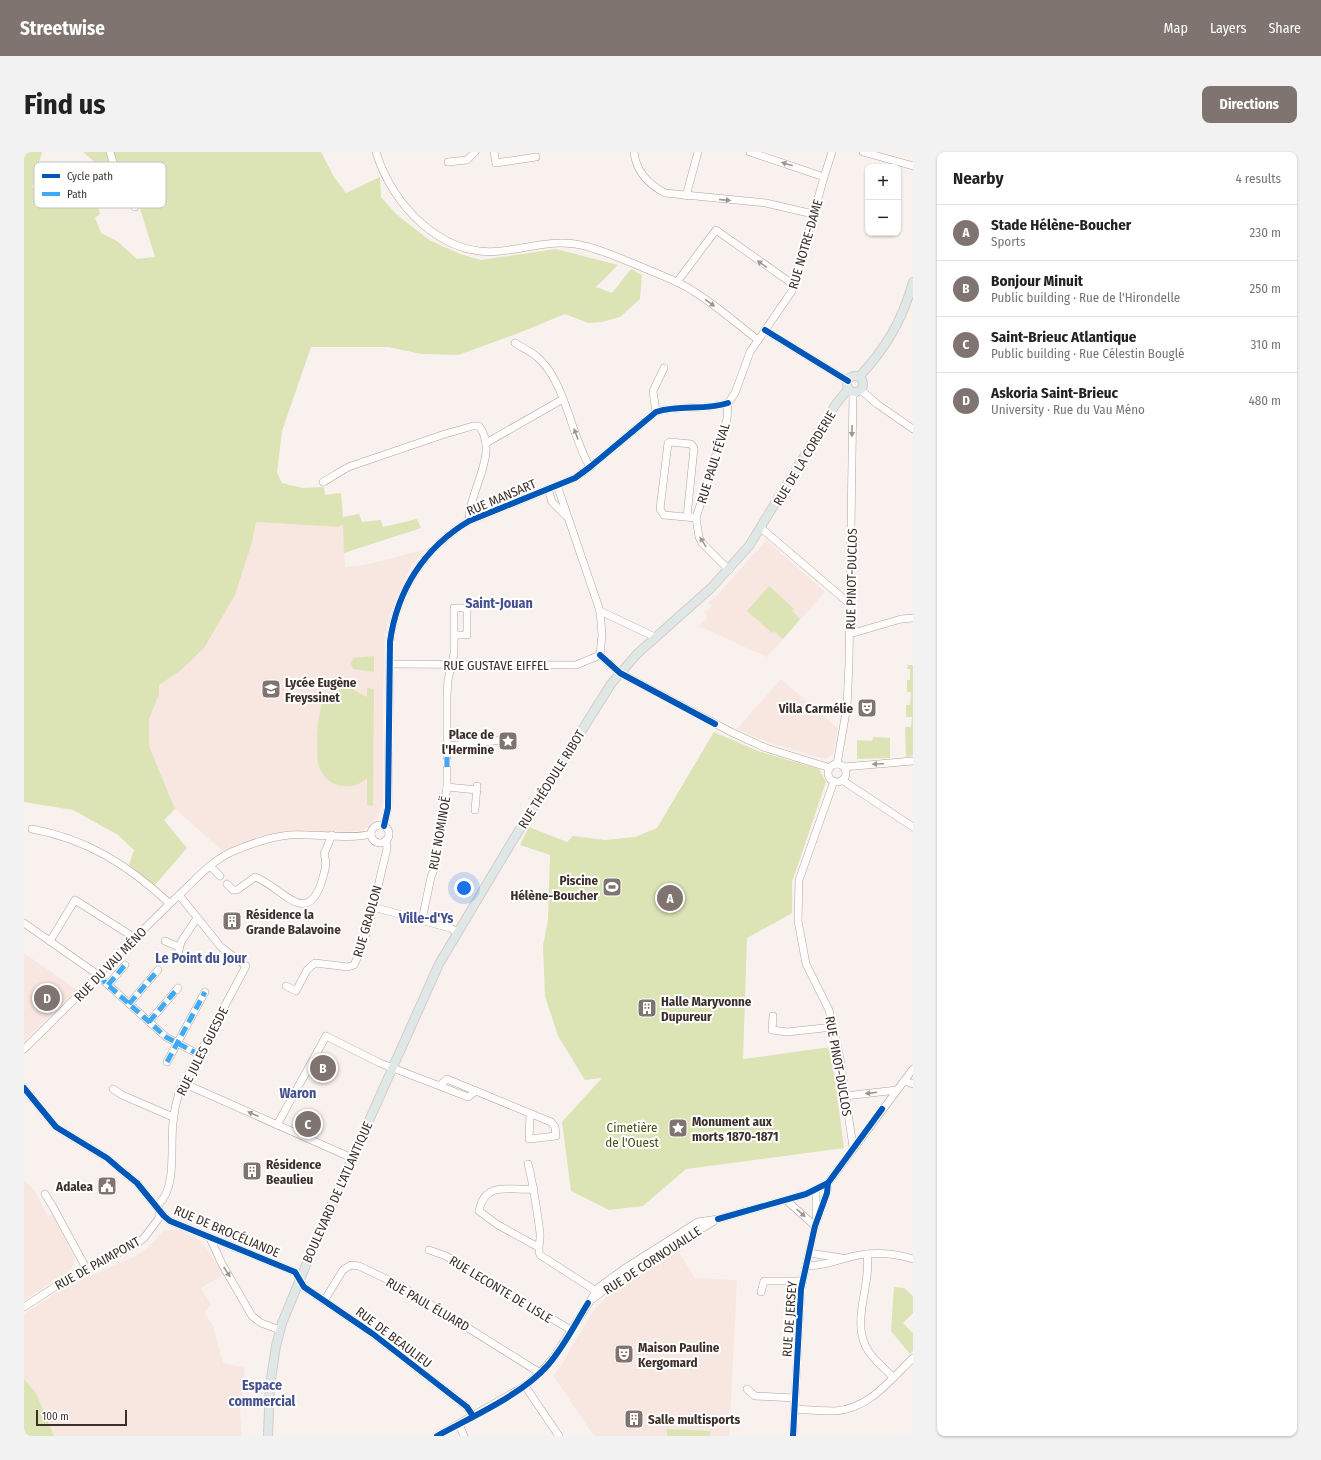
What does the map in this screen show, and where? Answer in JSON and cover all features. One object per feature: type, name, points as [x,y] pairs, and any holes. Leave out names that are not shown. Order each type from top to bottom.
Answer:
[{"type":"main road","points":[[859,378],[878,357],[894,330],[907,304],[913,282]]},
{"type":"main road","points":[[854,376],[859,378],[863,383],[861,390],[850,387],[854,376]]},
{"type":"main road","name":"RUE DE LA CORDERIE","points":[[762,528],[836,404],[850,387]]},
{"type":"main road","name":"RUE THÉODULE RIBOT","points":[[392,1067],[439,964],[457,932],[598,705],[620,673],[655,636],[711,588],[729,570],[762,528]]},
{"type":"main road","name":"BOULEVARD DE L'ATLANTIQUE","points":[[268,1436],[270,1385],[280,1330],[299,1279],[392,1067]]},
{"type":"street","points":[[110,152],[113,162]]},
{"type":"street","points":[[376,152],[391,186],[406,208],[429,230],[450,242],[483,251],[500,251],[555,242],[569,243],[605,252],[693,290],[758,340]]},
{"type":"street","points":[[448,162],[467,160],[475,152]]},
{"type":"street","points":[[494,152],[496,163],[536,157]]},
{"type":"street","points":[[634,152],[637,165],[642,176],[648,182],[665,193],[766,203],[813,214]]},
{"type":"street","points":[[686,196],[698,152]]},
{"type":"street","points":[[750,152],[824,177]]},
{"type":"street","name":"RUE NOTRE-DAME","points":[[765,330],[788,298],[794,285],[813,214],[832,152]]},
{"type":"street","points":[[863,152],[913,166]]},
{"type":"street","points":[[677,282],[716,230],[794,285]]},
{"type":"street","points":[[765,330],[850,387]]},
{"type":"street","name":"RUE PAUL FÉVAL","points":[[729,570],[702,543],[699,537],[696,518],[727,419],[728,403],[735,393],[749,356],[765,330]]},
{"type":"street","points":[[515,343],[536,356],[549,370],[563,400],[584,456],[590,467]]},
{"type":"street","points":[[656,412],[653,391],[664,368]]},
{"type":"street","name":"RUE PINOT-DUCLOS","points":[[840,766],[847,706],[851,605],[850,387]]},
{"type":"street","points":[[861,390],[877,404],[913,429]]},
{"type":"street","points":[[486,443],[563,400]]},
{"type":"street","name":"RUE MANSART","points":[[384,826],[388,808],[392,628],[397,609],[407,586],[426,556],[454,530],[469,521],[575,478],[656,412],[666,408],[717,407],[728,403]]},
{"type":"street","points":[[323,482],[341,470],[351,466],[473,426],[479,426],[484,432],[486,443],[482,474],[469,510],[469,521]]},
{"type":"street","points":[[687,517],[694,448],[690,444],[669,443],[660,509],[664,515],[696,518]]},
{"type":"street","points":[[557,485],[600,611],[602,634],[600,655],[620,673],[731,732],[766,748],[830,768],[913,761]]},
{"type":"street","points":[[548,489],[552,502],[561,510],[568,520]]},
{"type":"street","points":[[762,528],[851,605]]},
{"type":"street","points":[[600,611],[655,636]]},
{"type":"street","points":[[850,634],[901,619],[913,618]]},
{"type":"street","points":[[447,757],[448,680],[452,665],[454,635]]},
{"type":"street","name":"RUE GUSTAVE EIFFEL","points":[[390,664],[576,665],[600,655]]},
{"type":"street","points":[[447,746],[503,740]]},
{"type":"street","points":[[840,766],[846,773],[842,780]]},
{"type":"street","name":"RUE NOMINOË","points":[[422,920],[431,877],[436,864],[447,787],[447,768]]},
{"type":"street","points":[[830,768],[828,775],[834,781],[842,780],[913,827]]},
{"type":"street","name":"RUE PINOT-DUCLOS","points":[[834,781],[799,880],[798,921],[806,964],[829,1010],[840,1058],[853,1147]]},
{"type":"street","points":[[447,787],[477,788],[475,810]]},
{"type":"street","points":[[376,826],[384,826],[388,832],[386,840],[377,843],[372,839],[370,834],[376,826]]},
{"type":"street","points":[[32,829],[75,841],[107,856],[134,872],[169,903]]},
{"type":"street","name":"RUE DU VAU MÉNO","points":[[24,1049],[169,903],[210,866],[235,851],[267,839],[289,835],[359,836],[370,834]]},
{"type":"street","points":[[227,884],[233,890],[237,890],[255,877],[299,904],[309,903],[316,896],[322,879],[327,861],[324,854],[332,835]]},
{"type":"street","name":"RUE GRADLON","points":[[286,986],[296,991],[307,970],[315,963],[348,967],[354,965],[361,950],[373,907],[387,849],[386,840]]},
{"type":"street","points":[[210,866],[220,876]]},
{"type":"street","points":[[165,941],[179,950],[197,918],[179,895]]},
{"type":"street","points":[[50,941],[75,900],[135,938]]},
{"type":"street","points":[[373,907],[422,920],[457,932]]},
{"type":"street","name":"RUE JULES GUESDE","points":[[159,1210],[159,1204],[164,1200],[170,1184],[175,1104],[198,1054],[246,966],[221,947],[197,918]]},
{"type":"street","points":[[24,923],[98,976],[166,1037],[198,1054]]},
{"type":"street","points":[[108,985],[125,966]]},
{"type":"street","points":[[129,1004],[158,970]]},
{"type":"street","points":[[150,1022],[178,988]]},
{"type":"street","points":[[167,1062],[205,992]]},
{"type":"street","points":[[773,1016],[772,1030],[787,1032],[833,1027]]},
{"type":"street","points":[[276,1125],[326,1036],[392,1067],[468,1097],[476,1091],[551,1122],[555,1127],[556,1136],[529,1138],[530,1114]]},
{"type":"street","name":"RUE DE JERSEY","points":[[815,1226],[816,1190],[828,1183],[853,1147],[913,1069]]},
{"type":"street","points":[[904,1081],[913,1084]]},
{"type":"street","points":[[183,1084],[352,1158]]},
{"type":"street","name":"RUE DE BROCÉLIANDE","points":[[24,1088],[56,1127],[107,1158],[136,1183],[170,1221],[295,1272],[299,1279]]},
{"type":"street","points":[[113,1089],[122,1095],[174,1118]]},
{"type":"street","points":[[845,1096],[897,1090]]},
{"type":"street","points":[[528,1164],[534,1188],[540,1236],[538,1247],[540,1255],[545,1260],[596,1291]]},
{"type":"street","name":"RUE DE JERSEY","points":[[793,1436],[802,1281],[815,1226],[827,1192],[828,1183]]},
{"type":"street","points":[[534,1188],[495,1189],[489,1192],[480,1211],[498,1225],[538,1247]]},
{"type":"street","name":"RUE DE CORNOUAILLE","points":[[437,1436],[525,1386],[540,1373],[554,1357],[599,1287],[624,1269],[698,1222],[718,1219],[816,1190]]},
{"type":"street","points":[[45,1194],[54,1207],[86,1268]]},
{"type":"street","points":[[786,1200],[815,1226]]},
{"type":"street","name":"RUE DE PAIMPONT","points":[[24,1307],[61,1282],[86,1268],[133,1246],[144,1238],[159,1218],[159,1210]]},
{"type":"street","name":"RUE DE CORNOUAILLE","points":[[588,1303],[627,1274],[673,1244],[718,1219]]},
{"type":"street","points":[[210,1238],[222,1264],[252,1316],[261,1323],[280,1330]]},
{"type":"street","name":"RUE LECONTE DE LISLE","points":[[429,1250],[446,1256],[571,1330]]},
{"type":"street","points":[[809,1252],[844,1258]]},
{"type":"street","points":[[806,1265],[830,1263],[844,1258],[878,1253],[913,1259]]},
{"type":"street","points":[[867,1254],[868,1264],[861,1317],[863,1338],[870,1353],[893,1377]]},
{"type":"street","name":"RUE PAUL ÉLUARD","points":[[324,1300],[343,1270],[351,1265],[359,1266],[401,1286],[540,1373]]},
{"type":"street","name":"RUE DE BEAULIEU","points":[[299,1279],[304,1287],[373,1334],[461,1402],[467,1407],[473,1416]]},
{"type":"street","points":[[761,1292],[764,1281],[802,1281]]},
{"type":"street","points":[[795,1409],[835,1411],[857,1406],[873,1397],[913,1358]]},
{"type":"street","points":[[525,1386],[559,1436]]},
{"type":"street","points":[[747,1389],[755,1396],[795,1398]]},
{"type":"street","points":[[459,1424],[464,1436]]},
{"type":"shaded area","name":"Lycée Eugène Freyssinet","points":[[256,522],[339,527],[340,525],[343,525],[345,567],[370,564],[426,549],[411,567],[402,585],[390,614],[385,633],[383,692],[383,803],[378,817],[368,827],[360,831],[272,834],[250,839],[223,851],[175,809],[149,746],[149,719],[158,694],[159,685]]},
{"type":"shaded area","points":[[766,540],[825,592],[767,657],[699,626],[708,617],[704,612],[712,606],[708,602],[716,597]]},
{"type":"shaded area","points":[[781,679],[838,729],[833,754],[825,759],[768,742],[737,729]]},
{"type":"shaded area","points":[[24,953],[77,990],[24,1041]]},
{"type":"shaded area","points":[[24,1180],[35,1191],[48,1216],[52,1215],[75,1258],[71,1270],[24,1300]]},
{"type":"shaded area","points":[[177,1228],[200,1240],[224,1274],[201,1288],[211,1305],[204,1312],[213,1326],[223,1363],[245,1368],[240,1415],[242,1436],[54,1436],[36,1393],[24,1379],[24,1314],[67,1286],[136,1256],[151,1245],[164,1230],[175,1230]]},
{"type":"shaded area","points":[[680,1248],[679,1253],[695,1278],[737,1280],[729,1436],[594,1436],[553,1375],[559,1369],[593,1311],[610,1294]]},
{"type":"green space","points":[[24,152],[42,152],[39,162],[34,162],[34,181],[32,188],[34,187],[34,208],[99,208],[100,214],[95,218],[101,233],[117,241],[137,259],[155,257],[140,208],[166,208],[166,162],[95,162],[83,152],[321,152],[334,177],[346,193],[380,177],[381,197],[396,214],[429,240],[460,254],[481,260],[556,249],[618,265],[596,287],[612,293],[631,269],[642,275],[640,299],[620,317],[602,322],[588,323],[565,314],[458,355],[422,354],[388,347],[311,347],[282,431],[277,472],[282,483],[302,488],[324,487],[325,495],[341,493],[343,517],[359,514],[362,522],[381,520],[383,527],[417,519],[421,528],[344,553],[343,525],[340,525],[339,527],[256,522],[252,542],[235,595],[204,648],[181,670],[159,685],[159,694],[149,719],[149,746],[175,809],[164,820],[187,848],[154,886],[129,865],[134,850],[118,835],[73,810],[24,802]]},
{"type":"green space","points":[[769,586],[794,609],[792,611],[800,619],[783,639],[774,631],[772,633],[747,611]]},
{"type":"green space","points":[[374,656],[374,672],[353,669],[351,664],[353,658]]},
{"type":"green space","points":[[908,665],[913,665],[913,756],[906,757],[905,727],[911,727],[912,717],[906,717],[906,705],[910,705],[911,692],[907,692],[907,680],[910,680],[910,669],[907,669]]},
{"type":"green space","points":[[350,688],[367,697],[367,688],[374,689],[373,806],[367,805],[367,778],[354,785],[336,785],[323,775],[319,767],[317,741],[319,719],[324,700],[327,695],[332,692]]},
{"type":"green space","name":"Cimetière de l'Ouest","points":[[714,732],[758,751],[819,769],[826,782],[792,882],[792,913],[747,938],[743,1059],[831,1047],[844,1148],[686,1169],[643,1206],[609,1210],[571,1191],[562,1122],[602,1078],[585,1080],[558,1036],[545,996],[543,946],[548,920],[550,855],[520,845],[529,827],[567,842],[573,836],[605,840],[635,837],[657,828]]},
{"type":"green space","points":[[873,737],[890,738],[890,758],[857,759],[857,740],[872,741]]},
{"type":"green space","points":[[894,1287],[904,1288],[913,1296],[913,1313],[903,1323],[913,1333],[913,1351],[910,1354],[891,1331]]},
{"type":"green space","points":[[24,1379],[36,1393],[54,1436],[24,1436]]},
{"type":"green space","points":[[667,1429],[710,1431],[710,1436],[667,1436]]},
{"type":"marked path","points":[[447,757],[447,769]]},
{"type":"marked path","points":[[108,985],[125,965]]},
{"type":"marked path","points":[[129,1004],[158,970]]},
{"type":"marked path","points":[[98,976],[166,1037],[198,1054]]},
{"type":"marked path","points":[[149,1022],[178,988]]},
{"type":"marked path","points":[[167,1062],[205,992]]},
{"type":"cycle path","points":[[765,330],[848,381]]},
{"type":"cycle path","points":[[384,826],[388,808],[390,642],[399,605],[406,588],[426,557],[453,532],[469,521],[575,478],[656,412],[674,408],[710,407],[728,403]]},
{"type":"cycle path","points":[[600,655],[620,673],[715,724]]},
{"type":"cycle path","points":[[24,1088],[56,1127],[107,1158],[137,1183],[164,1216],[170,1221],[295,1272],[304,1287],[373,1334],[467,1407],[473,1416]]},
{"type":"cycle path","points":[[718,1219],[806,1194],[828,1183],[882,1109]]},
{"type":"cycle path","points":[[793,1436],[801,1289],[815,1226],[827,1193],[828,1183]]},
{"type":"cycle path","points":[[437,1436],[496,1405],[537,1376],[559,1351],[588,1303]]},
{"type":"place","name":"Lycée Eugène Freyssinet","points":[[271,689]]},
{"type":"place","name":"Villa Carmélie","points":[[867,708]]},
{"type":"place","name":"Place de l'Hermine","points":[[508,741]]},
{"type":"place","name":"Piscine Hélène-Boucher","points":[[612,887]]},
{"type":"place","name":"Stade Hélène-Boucher","points":[[670,898]]},
{"type":"place","name":"Résidence la Grande Balavoine","points":[[232,921]]},
{"type":"place","name":"Askoria Saint-Brieuc","points":[[47,998]]},
{"type":"place","name":"Halle Maryvonne Dupureur","points":[[647,1008]]},
{"type":"place","name":"Bonjour Minuit","points":[[323,1068]]},
{"type":"place","name":"Saint-Brieuc Atlantique","points":[[308,1124]]},
{"type":"place","name":"Monument aux morts 1870-1871","points":[[678,1128]]},
{"type":"place","name":"Résidence Beaulieu","points":[[252,1171]]},
{"type":"place","name":"Adalea","points":[[107,1186]]},
{"type":"place","name":"Maison Pauline Kergomard","points":[[624,1354]]},
{"type":"place","name":"Salle multisports","points":[[634,1419]]},
{"type":"district","name":"Saint-Jouan","points":[[499,603]]},
{"type":"district","name":"Ville-d'Ys","points":[[426,918]]},
{"type":"district","name":"Le Point du Jour","points":[[201,958]]},
{"type":"district","name":"Waron","points":[[298,1093]]},
{"type":"district","name":"Espace commercial","points":[[262,1394]]}]
